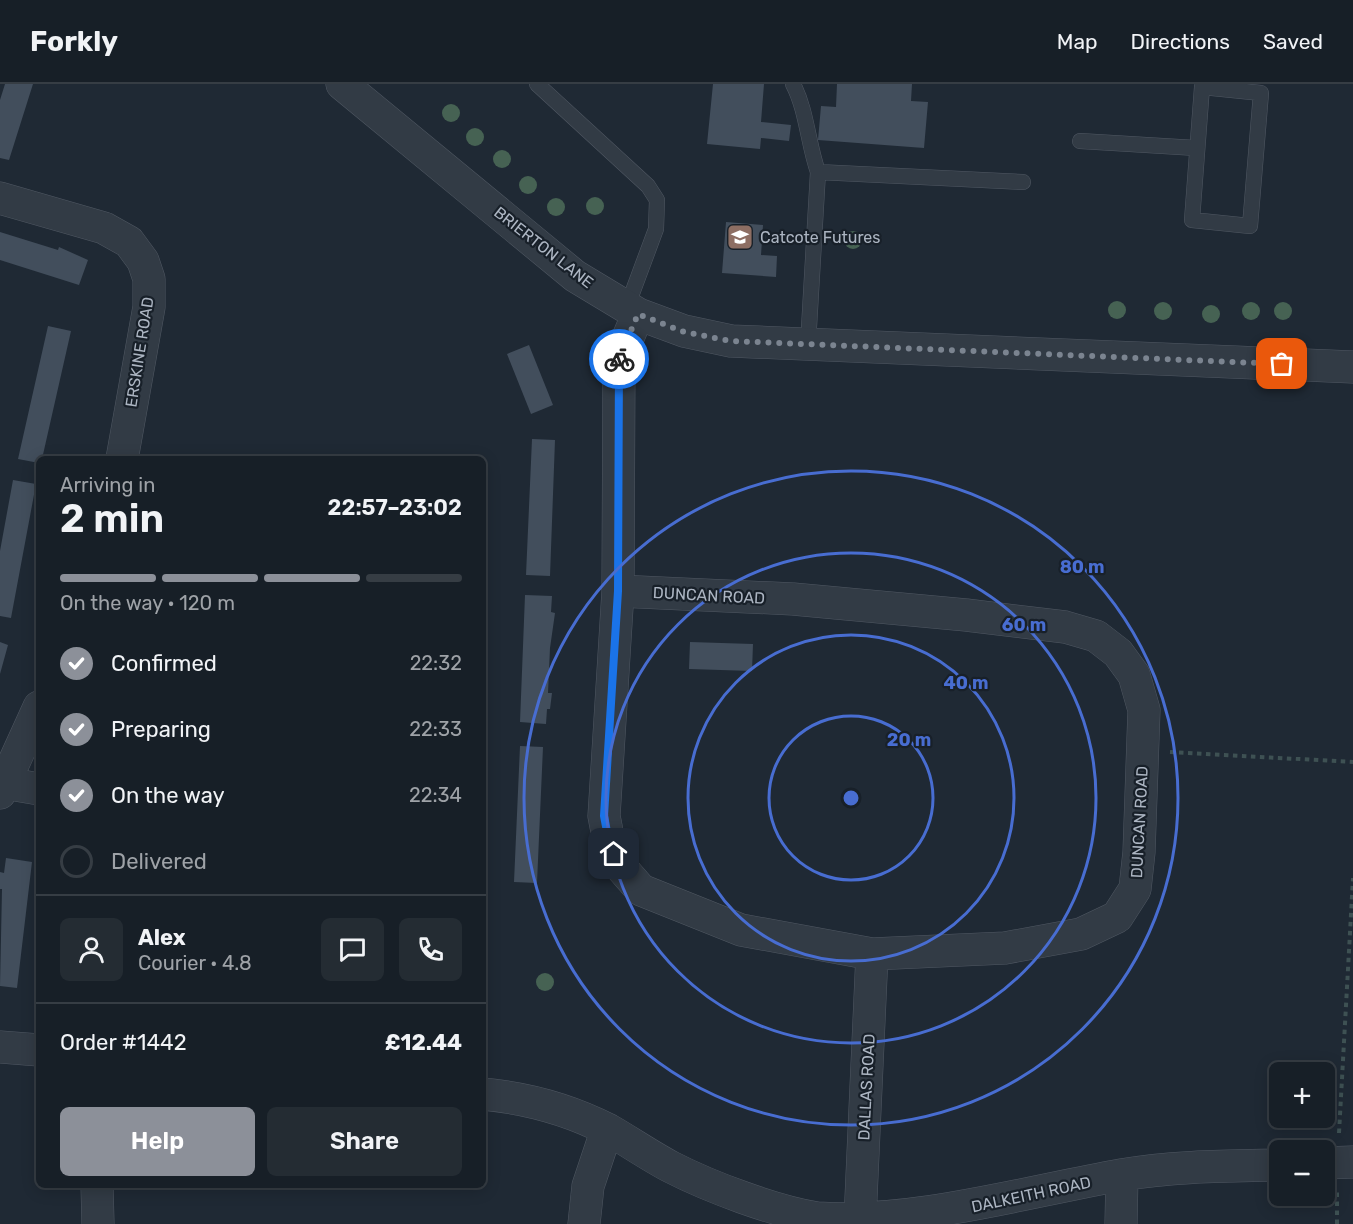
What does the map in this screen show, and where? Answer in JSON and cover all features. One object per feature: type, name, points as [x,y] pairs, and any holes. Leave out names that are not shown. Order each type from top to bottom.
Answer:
[{"type":"street","name":"BRIERTON LANE","points":[[342,84],[575,276],[633,310],[684,332],[731,341],[1353,367]]},
{"type":"street","name":"ERSKINE ROAD","points":[[0,198],[104,228],[129,242],[143,261],[149,279],[149,307],[123,456]]},
{"type":"street","name":"DUNCAN ROAD","points":[[618,591],[793,599],[966,615],[1065,627],[1096,636],[1118,653],[1134,675],[1144,710],[1135,889],[1117,917],[1081,934],[1005,948],[872,954],[741,930],[641,890],[620,866],[609,842],[604,816],[618,591],[618,359],[633,310]]},
{"type":"street","points":[[36,714],[2,788],[36,789]]},
{"type":"street","name":"DALLAS ROAD","points":[[860,1220],[872,954]]},
{"type":"street","points":[[0,1047],[36,1050]]},
{"type":"street","name":"DALKEITH ROAD","points":[[486,1094],[522,1098],[607,1129],[672,1168],[718,1187],[817,1218],[860,1220],[924,1217],[1122,1175],[1175,1168],[1269,1165]]},
{"type":"street","points":[[584,1224],[588,1186],[607,1129]]},
{"type":"street","points":[[1121,1224],[1122,1175]]},
{"type":"street","points":[[97,1188],[98,1224]]},
{"type":"lane","points":[[537,84],[648,186],[657,200],[656,229],[633,310]]},
{"type":"lane","points":[[793,84],[800,97],[809,148],[818,172],[808,345]]},
{"type":"lane","points":[[1202,87],[1261,93],[1250,226],[1192,220],[1196,148],[1202,87]]},
{"type":"lane","points":[[1080,141],[1196,148]]},
{"type":"lane","points":[[818,172],[1023,182]]},
{"type":"path","points":[[1143,751],[1353,762]]},
{"type":"path","points":[[1337,1224],[1338,1163],[1353,878]]},
{"type":"building","points":[[5,84],[33,84],[9,160],[0,158],[0,100]]},
{"type":"building","points":[[713,84],[764,84],[761,122],[791,125],[789,141],[761,138],[760,149],[707,144]]},
{"type":"building","points":[[837,84],[912,84],[911,101],[928,102],[924,148],[818,140],[821,106],[836,107]]},
{"type":"building","points":[[726,222],[763,225],[761,255],[777,256],[776,277],[722,273]]},
{"type":"building","points":[[0,232],[58,250],[59,247],[88,260],[79,285],[0,260]]},
{"type":"building","points":[[48,326],[71,331],[43,456],[36,456],[36,462],[18,459]]},
{"type":"building","points":[[529,345],[553,405],[531,414],[507,354]]},
{"type":"building","points":[[532,439],[555,440],[550,576],[526,575]]},
{"type":"building","points":[[13,480],[36,484],[11,618],[0,616],[0,551]]},
{"type":"building","points":[[525,595],[552,596],[551,612],[555,613],[550,648],[548,693],[552,693],[550,709],[547,709],[546,724],[520,722]]},
{"type":"building","points":[[0,642],[8,645],[0,674]]},
{"type":"building","points":[[690,642],[753,644],[752,671],[689,669]]},
{"type":"building","points":[[520,746],[543,747],[537,883],[514,882]]},
{"type":"building","points":[[6,858],[32,862],[17,988],[0,986],[2,889],[0,889],[0,872],[4,873]]},
{"type":"way so far","points":[[619,359],[638,314],[684,332],[731,341],[1282,364]]},
{"type":"place","name":"Catcote Futures","points":[[740,237]]},
{"type":"route","points":[[614,854],[604,816],[618,591],[619,359]]}]
